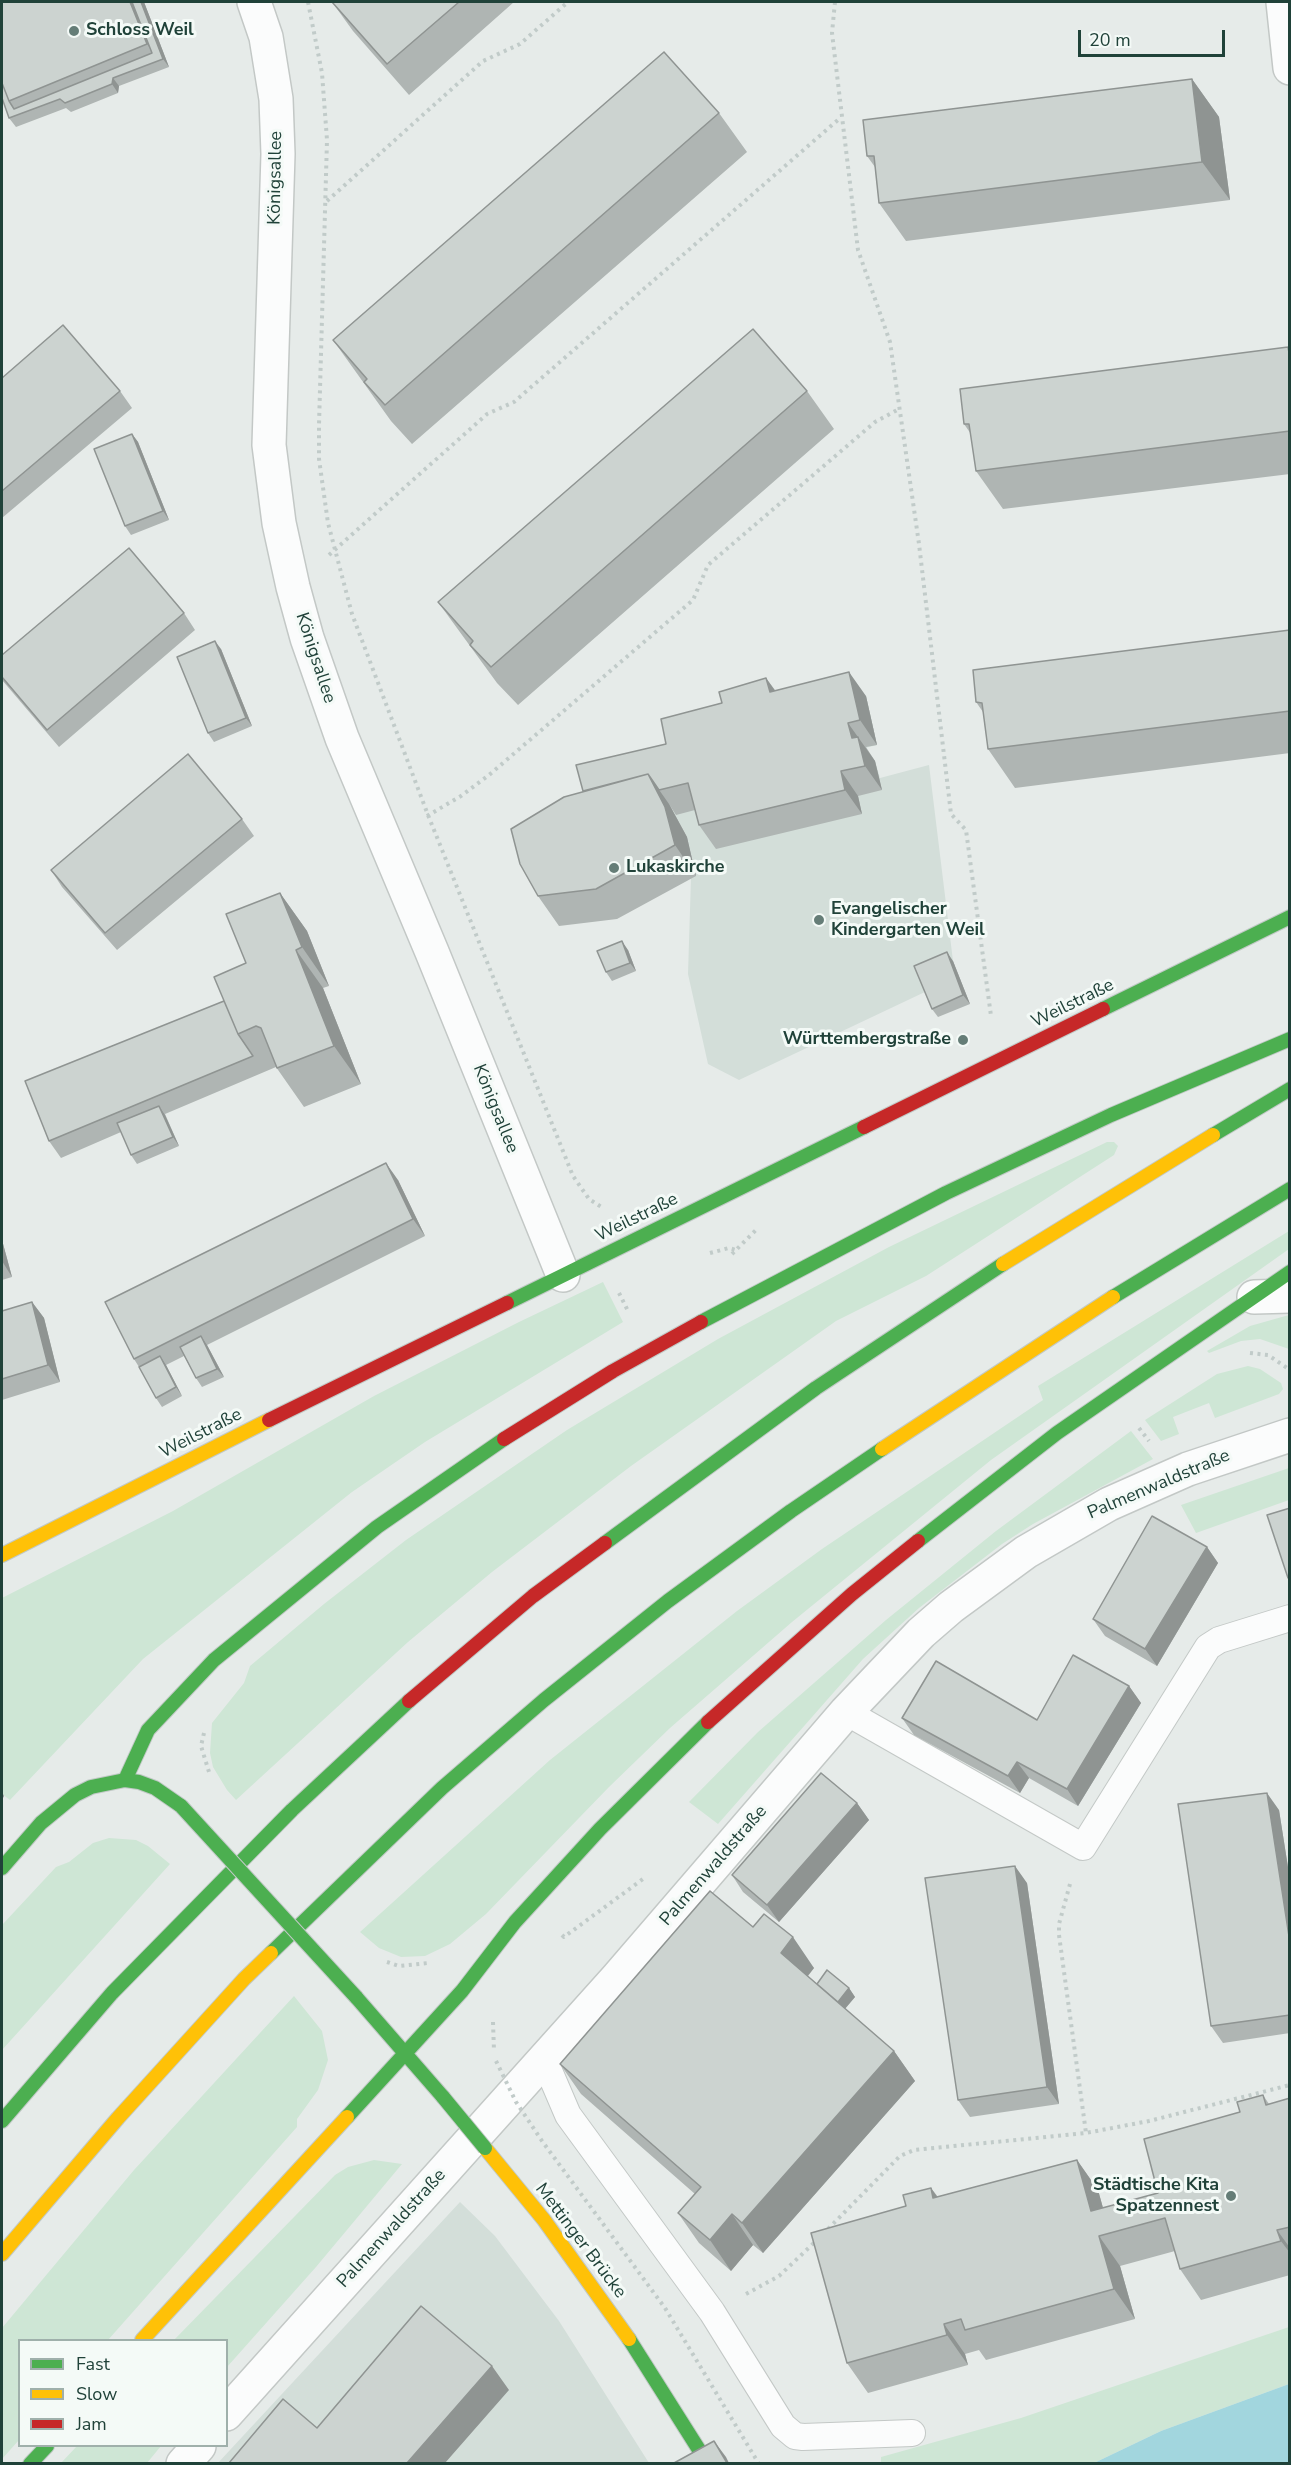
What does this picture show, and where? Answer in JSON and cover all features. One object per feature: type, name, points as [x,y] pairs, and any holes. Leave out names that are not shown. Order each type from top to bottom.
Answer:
[{"type":"main road","name":"Weilstraße","points":[[2,1555],[620,1246],[1290,917]]},
{"type":"main road","points":[[2,1868],[41,1823],[75,1795],[91,1787],[124,1780],[148,1730],[214,1660],[259,1620],[377,1527],[515,1432],[654,1348],[946,1193],[1111,1115],[1290,1039]]},
{"type":"main road","points":[[2,2121],[119,1985],[292,1810],[400,1709],[533,1596],[691,1478],[864,1355],[1118,1191],[1290,1089]]},
{"type":"main road","points":[[2,2254],[118,2118],[244,1979],[434,1796],[544,1700],[668,1601],[791,1511],[972,1388],[1170,1260],[1290,1189]]},
{"type":"main road","points":[[143,2339],[462,1991],[515,1922],[600,1829],[734,1698],[852,1594],[953,1512],[1057,1433],[1290,1272]]},
{"type":"main road","name":"Mettinger Brücke","points":[[124,1780],[155,1788],[181,1806],[356,1997],[443,2097],[544,2220],[587,2277],[654,2376],[708,2463]]},
{"type":"main road","points":[[30,2463],[44,2447]]},
{"type":"street","name":"Königsallee","points":[[254,2],[266,37],[276,99],[278,154],[269,445],[279,523],[293,587],[342,738],[563,1275]]},
{"type":"street","points":[[1283,2],[1290,68]]},
{"type":"street","points":[[1254,1297],[1290,1296]]},
{"type":"street","name":"Palmenwaldstraße","points":[[228,2412],[617,1978],[892,1661],[951,1607],[1026,1552],[1067,1527],[1108,1504],[1182,1472],[1290,1435]]},
{"type":"street","points":[[183,2463],[197,2447]]},
{"type":"lane","points":[[846,1712],[1083,1847],[1208,1647],[1219,1640],[1290,1618]]},
{"type":"lane","points":[[544,2060],[568,2115],[712,2312],[788,2432],[803,2437],[912,2433]]},
{"type":"path","points":[[308,2],[317,39],[326,106],[327,202],[319,459],[328,523],[352,614],[369,663],[573,1176],[589,1199],[610,1212],[620,1246]]},
{"type":"path","points":[[327,202],[483,61],[520,44],[568,2]]},
{"type":"path","points":[[836,2],[832,33],[840,118],[858,250],[890,342],[921,556],[951,814],[966,830],[988,1002],[1000,1061]]},
{"type":"path","points":[[293,587],[487,414],[514,402],[840,118]]},
{"type":"path","points":[[383,834],[428,815],[461,796],[489,775],[693,600],[708,565],[875,422],[899,409]]},
{"type":"path","points":[[726,1259],[760,1225]]},
{"type":"path","points":[[614,1282],[629,1314]]},
{"type":"path","points":[[1083,1847],[1067,1891],[1059,1935],[1086,2133]]},
{"type":"path","points":[[564,1936],[647,1876]]},
{"type":"path","points":[[493,2023],[496,2061],[516,2102],[665,2308],[759,2463]]},
{"type":"path","points":[[825,2232],[900,2156],[914,2150],[1086,2133],[1149,2121],[1290,2085]]},
{"type":"path","points":[[712,2312],[779,2276],[817,2241]]},
{"type":"shaded area","name":"Evangelischer Kindergarten Weil","points":[[866,696],[877,745],[865,748],[869,762],[875,761],[880,778],[929,765],[953,961],[920,975],[927,991],[739,1080],[708,1064],[688,974],[691,878],[696,875],[687,837],[668,804]]},
{"type":"shaded area","points":[[460,2202],[495,2236],[559,2321],[649,2463],[217,2464]]},
{"type":"green space","points":[[1107,1142],[1114,1142],[1118,1146],[1114,1155],[926,1276],[836,1321],[631,1466],[492,1572],[408,1642],[236,1800],[227,1790],[213,1767],[210,1753],[212,1723],[244,1683],[250,1666],[406,1540],[567,1430],[718,1339],[889,1247]]},
{"type":"green space","points":[[1289,1231],[1289,1249],[991,1460],[792,1622],[670,1728],[609,1787],[486,1914],[450,1944],[425,1956],[401,1957],[379,1948],[360,1932],[550,1760],[737,1611],[822,1549],[1043,1400],[1038,1386]]},
{"type":"green space","points":[[603,1282],[623,1322],[425,1442],[352,1492],[143,1659],[10,1800],[2,1794],[2,1598],[173,1511],[374,1396]]},
{"type":"green space","points":[[1289,1315],[1289,1349],[1260,1339],[1241,1341],[1209,1353],[1207,1351],[1250,1326]]},
{"type":"green space","points":[[1248,1366],[1260,1369],[1281,1383],[1283,1389],[1279,1394],[1215,1418],[1209,1403],[1173,1417],[1179,1434],[1161,1441],[1145,1420],[1217,1374]]},
{"type":"green space","points":[[1131,1431],[1153,1459],[1033,1524],[1002,1544],[919,1608],[863,1659],[718,1824],[689,1802],[758,1732],[886,1620],[996,1531]]},
{"type":"green space","points":[[1289,1468],[1289,1500],[1196,1533],[1181,1505]]},
{"type":"green space","points":[[109,1838],[136,1840],[148,1846],[170,1864],[2,2050],[2,1925],[56,1867],[69,1862],[93,1843]]},
{"type":"green space","points":[[294,1996],[322,2031],[328,2060],[318,2090],[297,2119],[297,2127],[109,2339],[18,2339],[18,2441],[2,2459],[2,2328],[134,2170]]},
{"type":"green space","points":[[374,2160],[402,2164],[316,2267],[228,2366],[228,2339],[175,2339],[335,2175],[348,2167]]},
{"type":"green space","points":[[1289,2327],[1289,2384],[1161,2431],[1094,2463],[881,2464],[881,2457],[1021,2418]]},
{"type":"green space","points":[[76,2447],[160,2447],[147,2463],[61,2463]]},
{"type":"water","points":[[1289,2384],[1289,2463],[1094,2463],[1161,2431]]},
{"type":"building","name":"Schloss Weil","points":[[2,2],[130,2],[147,44],[9,101],[2,83]]},
{"type":"building","points":[[132,2],[141,2],[163,59],[113,78],[112,84],[65,103],[60,99],[9,118],[2,98],[2,83],[14,109],[152,53]]},
{"type":"building","points":[[332,2],[459,2],[387,64]]},
{"type":"building","points":[[664,52],[719,113],[385,405],[364,382],[367,379],[333,340]]},
{"type":"building","points":[[1192,79],[1202,162],[879,203],[874,156],[867,156],[863,120]]},
{"type":"building","points":[[63,325],[120,391],[2,491],[2,378]]},
{"type":"building","points":[[753,329],[807,391],[491,667],[470,645],[473,641],[438,602]]},
{"type":"building","points":[[1288,347],[1290,431],[976,471],[969,424],[964,424],[960,389]]},
{"type":"building","points":[[132,434],[163,511],[125,526],[94,449]]},
{"type":"building","points":[[129,548],[184,613],[47,730],[2,677],[2,655]]},
{"type":"building","points":[[1290,630],[1290,711],[988,749],[982,703],[976,702],[973,670]]},
{"type":"building","points":[[215,641],[246,718],[208,733],[177,657]]},
{"type":"building","points":[[849,672],[860,720],[848,723],[852,738],[858,737],[865,766],[841,771],[845,790],[699,825],[688,783],[659,790],[648,774],[583,791],[576,765],[666,744],[661,719],[722,703],[719,692],[766,678],[770,692]]},
{"type":"building","points":[[188,754],[242,819],[105,933],[51,870]]},
{"type":"building","points":[[648,774],[665,807],[675,845],[596,889],[538,896],[520,864],[511,829],[564,797]]},
{"type":"building","points":[[280,893],[302,947],[296,950],[334,1046],[277,1068],[261,1028],[256,1026],[238,1034],[214,977],[246,963],[226,914]]},
{"type":"building","points":[[622,941],[630,963],[606,972],[597,951]]},
{"type":"building","points":[[947,952],[963,995],[932,1009],[914,966]]},
{"type":"building","points":[[224,1001],[238,1034],[253,1056],[49,1141],[25,1081]]},
{"type":"building","points":[[159,1106],[173,1137],[131,1155],[117,1123]]},
{"type":"building","points":[[386,1163],[413,1219],[134,1359],[105,1302]]},
{"type":"building","points":[[32,1302],[48,1365],[2,1379],[2,1311]]},
{"type":"building","points":[[201,1336],[217,1369],[196,1378],[180,1347]]},
{"type":"building","points":[[160,1356],[176,1387],[156,1398],[139,1367]]},
{"type":"building","points":[[1290,1508],[1290,1577],[1288,1578],[1267,1515]]},
{"type":"building","points":[[1152,1516],[1207,1547],[1145,1649],[1093,1619]]},
{"type":"building","points":[[1073,1655],[1129,1686],[1067,1789],[1017,1762],[1008,1776],[902,1718],[936,1661],[1037,1720]]},
{"type":"building","points":[[821,1773],[857,1803],[767,1905],[732,1875]]},
{"type":"building","points":[[1267,1793],[1290,1943],[1290,2015],[1211,2026],[1178,1804]]},
{"type":"building","points":[[1015,1866],[1047,2087],[958,2100],[925,1878]]},
{"type":"building","points":[[710,1891],[753,1927],[764,1914],[793,1937],[781,1953],[894,2051],[742,2223],[732,2214],[710,2240],[678,2213],[701,2187],[560,2064]]},
{"type":"building","points":[[827,1970],[849,1988],[838,2002],[817,1984]]},
{"type":"building","points":[[1263,2095],[1266,2105],[1290,2098],[1290,2227],[1277,2230],[1281,2241],[1180,2269],[1165,2218],[1099,2236],[1114,2289],[965,2330],[961,2319],[944,2324],[947,2335],[847,2363],[811,2233],[906,2206],[903,2195],[931,2188],[933,2198],[1077,2160],[1091,2211],[1158,2193],[1144,2139],[1240,2112],[1237,2102]]},
{"type":"building","points":[[421,2306],[492,2366],[407,2463],[229,2463],[283,2399],[317,2428]]},
{"type":"building","points":[[714,2441],[727,2463],[674,2463]]},
{"type":"traffic: fast","points":[[1103,1009],[1290,917]]},
{"type":"traffic: fast","points":[[701,1322],[946,1193],[1111,1115],[1290,1039]]},
{"type":"traffic: fast","points":[[1213,1135],[1290,1089]]},
{"type":"traffic: fast","points":[[507,1303],[864,1127]]},
{"type":"traffic: fast","points":[[1113,1297],[1290,1189]]},
{"type":"traffic: fast","points":[[605,1543],[816,1388],[1003,1264]]},
{"type":"traffic: fast","points":[[918,1541],[1057,1433],[1290,1272]]},
{"type":"traffic: fast","points":[[125,1780],[148,1730],[214,1660],[377,1527],[504,1439]]},
{"type":"traffic: fast","points":[[271,1953],[442,1788],[544,1700],[668,1601],[791,1511],[882,1449]]},
{"type":"traffic: fast","points":[[2,2121],[112,1993],[292,1810],[409,1701]]},
{"type":"traffic: fast","points":[[347,2117],[462,1991],[515,1922],[600,1829],[708,1722]]},
{"type":"traffic: fast","points":[[2,1868],[41,1823],[75,1795],[91,1787],[125,1780],[139,1782],[155,1788],[181,1806]]},
{"type":"traffic: fast","points":[[181,1806],[356,1997]]},
{"type":"traffic: fast","points":[[356,1997],[443,2097]]},
{"type":"traffic: fast","points":[[443,2097],[485,2148]]},
{"type":"traffic: fast","points":[[629,2339],[708,2464]]},
{"type":"traffic: fast","points":[[30,2464],[46,2447]]},
{"type":"traffic: slow","points":[[1003,1264],[1213,1135]]},
{"type":"traffic: slow","points":[[882,1449],[1113,1297]]},
{"type":"traffic: slow","points":[[2,1555],[269,1420]]},
{"type":"traffic: slow","points":[[2,2254],[118,2118],[244,1979],[271,1953]]},
{"type":"traffic: slow","points":[[143,2339],[347,2117]]},
{"type":"traffic: slow","points":[[485,2148],[544,2220],[629,2339]]},
{"type":"traffic: jam","points":[[864,1127],[1103,1009]]},
{"type":"traffic: jam","points":[[269,1420],[507,1303]]},
{"type":"traffic: jam","points":[[504,1439],[613,1371],[701,1322]]},
{"type":"traffic: jam","points":[[708,1722],[852,1594],[918,1541]]},
{"type":"traffic: jam","points":[[409,1701],[533,1596],[605,1543]]},
{"type":"place","name":"Schloss Weil","points":[[74,31]]},
{"type":"place","name":"Lukaskirche","points":[[614,868]]},
{"type":"place","name":"Evangelischer Kindergarten Weil","points":[[819,920]]},
{"type":"place","name":"Württembergstraße","points":[[963,1040]]},
{"type":"place","name":"Städtische Kita Spatzennest","points":[[1231,2196]]}]
